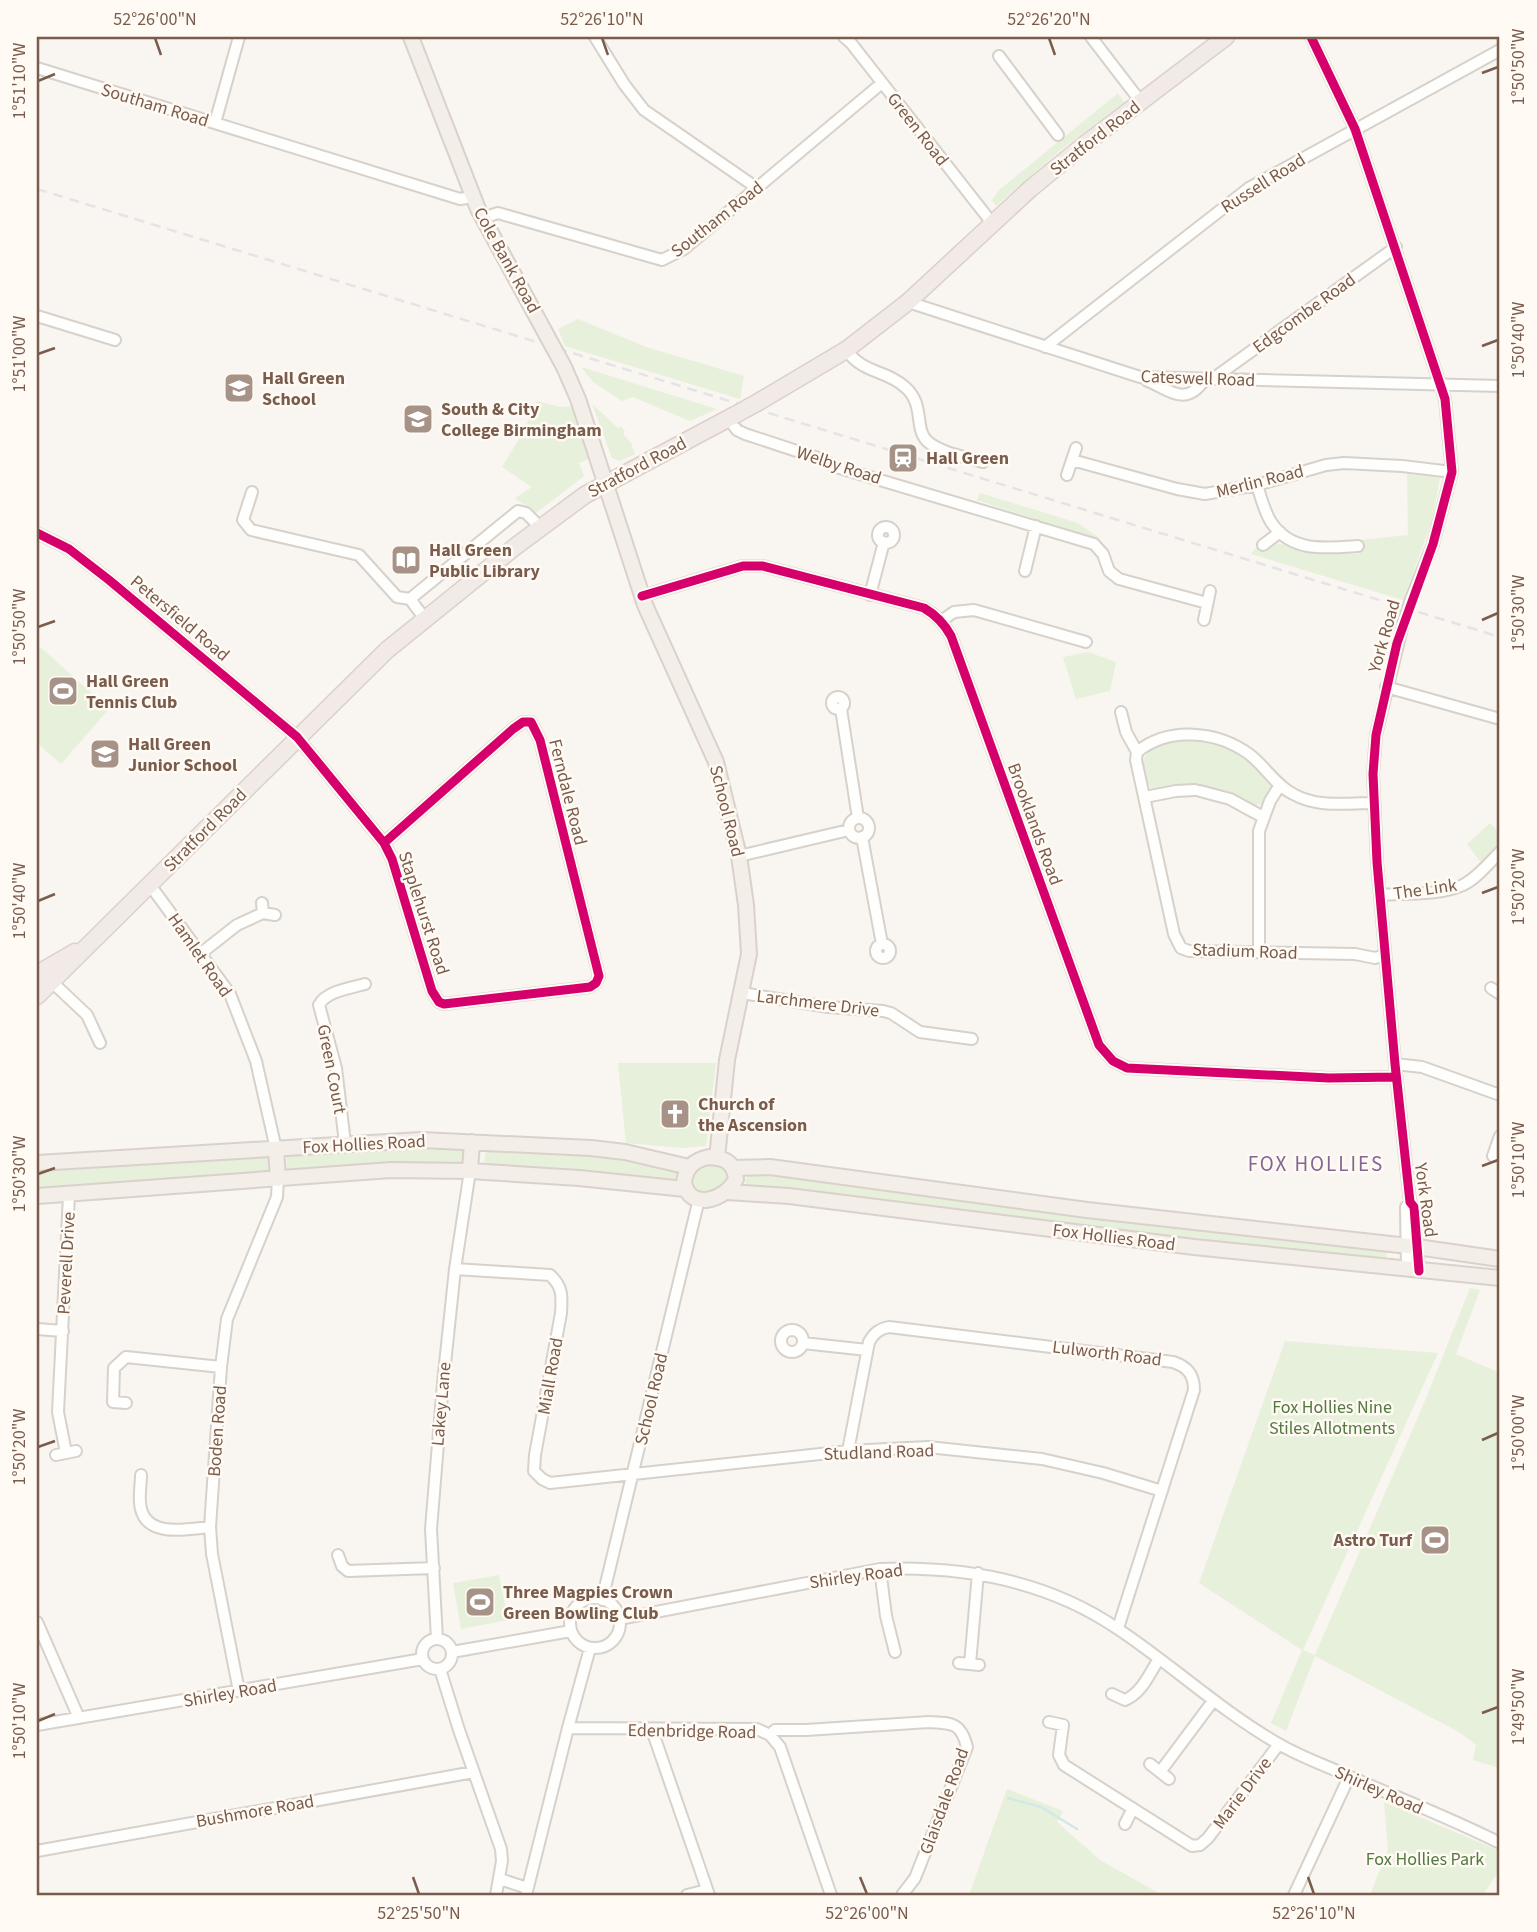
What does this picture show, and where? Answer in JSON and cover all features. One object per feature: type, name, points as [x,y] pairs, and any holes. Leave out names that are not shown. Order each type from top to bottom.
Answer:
[{"type":"highway","name":"Stratford Road","points":[[37,996],[43,975],[87,946],[297,737],[387,650],[425,619],[540,527],[606,483],[760,401],[846,350],[908,302],[992,223],[1086,144],[1226,37]]},
{"type":"main road","name":"Cole Bank Road","points":[[411,37],[483,218],[547,334],[578,399],[606,483]]},
{"type":"main road","name":"School Road","points":[[606,483],[642,596],[716,762],[739,856],[749,954],[727,1060],[717,1158]]},
{"type":"main road","name":"Fox Hollies Road","points":[[37,1163],[421,1140],[591,1148],[625,1152],[689,1167]]},
{"type":"main road","points":[[470,1171],[472,1142]]},
{"type":"main road","points":[[276,1149],[278,1179]]},
{"type":"main road","points":[[703,1158],[717,1158],[728,1161],[736,1179],[729,1192],[713,1199],[699,1199],[685,1188],[685,1176],[689,1167],[703,1158]]},
{"type":"main road","name":"Fox Hollies Road","points":[[733,1168],[770,1167],[1087,1210],[1412,1246],[1500,1259]]},
{"type":"main road","name":"Fox Hollies Road","points":[[37,1196],[391,1170],[470,1171],[685,1188]]},
{"type":"main road","name":"Fox Hollies Road","points":[[729,1192],[789,1196],[1194,1247],[1500,1278]]},
{"type":"street","points":[[215,124],[239,37]]},
{"type":"street","points":[[595,37],[624,84],[644,110],[757,188]]},
{"type":"street","name":"Green Road","points":[[844,37],[992,223]]},
{"type":"street","points":[[1091,37],[1141,102]]},
{"type":"street","name":"York Road","points":[[1311,37],[1355,129],[1445,399],[1449,426],[1452,471],[1433,544],[1411,599],[1386,687],[1376,735],[1373,803],[1396,1077],[1410,1202],[1414,1207],[1413,1270]]},
{"type":"street","name":"Russell Road","points":[[1045,346],[1249,188],[1500,51]]},
{"type":"street","points":[[999,56],[1058,135]]},
{"type":"street","name":"Southam Road","points":[[37,68],[460,200],[474,197]]},
{"type":"street","name":"Southam Road","points":[[483,218],[498,212],[662,260],[684,249],[882,83]]},
{"type":"street","name":"Edgcombe Road","points":[[1140,377],[1182,396],[1191,395],[1210,378],[1396,247]]},
{"type":"street","name":"Cateswell Road","points":[[908,302],[1140,377],[1500,386]]},
{"type":"street","points":[[37,316],[115,340]]},
{"type":"street","points":[[846,350],[862,367],[892,378],[905,387],[913,396],[921,417],[921,431],[928,442],[983,462]]},
{"type":"street","name":"Welby Road","points":[[731,417],[737,430],[824,460],[833,466],[1094,544],[1103,554],[1109,571],[1119,579],[1209,597],[1204,620]]},
{"type":"street","points":[[1067,475],[1076,448]]},
{"type":"street","name":"Merlin Road","points":[[1072,460],[1205,494],[1257,485],[1326,465],[1343,463],[1452,471]]},
{"type":"street","points":[[1257,485],[1271,522],[1294,542],[1308,548],[1358,546]]},
{"type":"street","points":[[252,492],[243,520],[251,530],[359,555],[397,597],[410,599],[425,619]]},
{"type":"street","points":[[410,599],[518,512],[526,513],[540,527]]},
{"type":"street","points":[[1026,570],[1036,526]]},
{"type":"street","points":[[1263,545],[1280,532]]},
{"type":"street","name":"Petersfield Road","points":[[37,533],[69,549],[109,580],[297,737]]},
{"type":"street","points":[[870,595],[884,542]]},
{"type":"street","points":[[642,596],[743,566],[763,566],[924,608],[941,621],[954,612],[974,610],[1086,642]]},
{"type":"street","name":"Brooklands Road","points":[[941,621],[951,636],[1099,1045],[1105,1054],[1127,1069],[1329,1078],[1396,1077]]},
{"type":"street","points":[[1068,650],[1072,638]]},
{"type":"street","points":[[1386,687],[1500,719]]},
{"type":"street","points":[[841,709],[858,818]]},
{"type":"street","name":"Stadium Road","points":[[1121,712],[1126,732],[1137,752],[1136,760],[1154,851],[1176,943],[1181,948],[1189,951],[1355,954],[1375,958],[1385,955]]},
{"type":"street","name":"Ferndale Road","points":[[384,843],[513,729],[523,722],[531,722],[540,740],[599,976]]},
{"type":"street","points":[[1137,752],[1161,739],[1200,733],[1220,739],[1248,753],[1280,785],[1317,804],[1373,803]]},
{"type":"street","name":"Staplehurst Road","points":[[297,737],[384,843],[392,859],[432,991],[439,1002],[444,1004],[590,987],[596,983],[599,976]]},
{"type":"street","points":[[1259,952],[1258,846],[1263,817],[1280,785]]},
{"type":"street","points":[[1145,797],[1176,791],[1198,791],[1230,799],[1263,817]]},
{"type":"street","points":[[849,830],[851,822],[858,818],[865,820],[868,825],[867,832],[862,837]]},
{"type":"street","points":[[739,856],[849,830]]},
{"type":"street","points":[[849,830],[853,835],[862,837]]},
{"type":"street","points":[[862,837],[882,944]]},
{"type":"street","name":"The Link","points":[[1380,895],[1433,892],[1461,886],[1499,855]]},
{"type":"street","name":"Hamlet Road","points":[[150,885],[230,994],[256,1061],[276,1149]]},
{"type":"street","points":[[200,954],[263,908],[275,915]]},
{"type":"street","points":[[43,975],[87,1015],[100,1043]]},
{"type":"street","name":"Green Court","points":[[345,1143],[336,1068],[319,1005],[327,996],[365,984]]},
{"type":"street","name":"Larchmere Drive","points":[[742,993],[828,1007],[891,1013],[920,1032],[972,1039]]},
{"type":"street","points":[[1395,1064],[1422,1067],[1500,1095]]},
{"type":"street","points":[[1493,1156],[1500,1136]]},
{"type":"street","name":"Lakey Lane","points":[[436,1639],[431,1529],[455,1269],[470,1171]]},
{"type":"street","name":"Boden Road","points":[[239,1691],[212,1554],[210,1527],[221,1367],[227,1319],[277,1197],[278,1179]]},
{"type":"street","name":"Peverell Drive","points":[[66,1453],[58,1412],[69,1195]]},
{"type":"street","name":"School Road","points":[[602,1600],[699,1199]]},
{"type":"street","name":"Miall Road","points":[[455,1269],[550,1275],[559,1283],[562,1294],[561,1313],[534,1471],[550,1483],[634,1473]]},
{"type":"street","name":"Lulworth Road","points":[[867,1350],[877,1331],[889,1327],[1181,1364],[1192,1375],[1194,1390],[1118,1628]]},
{"type":"street","name":"Peverell Drive","points":[[37,1329],[63,1331]]},
{"type":"street","points":[[803,1343],[867,1350],[848,1451]]},
{"type":"street","points":[[126,1403],[113,1402],[114,1367],[122,1358],[221,1367]]},
{"type":"street","name":"Studland Road","points":[[634,1473],[848,1451],[928,1447],[1042,1459],[1103,1473],[1162,1491]]},
{"type":"street","points":[[141,1475],[140,1506],[150,1523],[160,1529],[210,1527]]},
{"type":"street","points":[[338,1555],[342,1566],[348,1571],[434,1568]]},
{"type":"street","name":"Shirley Road","points":[[620,1619],[880,1570],[919,1568],[978,1573],[1056,1596],[1118,1628],[1213,1701],[1279,1744],[1500,1843]]},
{"type":"street","points":[[880,1570],[886,1616],[895,1652]]},
{"type":"street","points":[[969,1664],[978,1573]]},
{"type":"street","points":[[588,1600],[602,1600],[613,1606],[620,1619],[619,1632],[610,1644],[590,1648],[576,1640],[571,1631],[570,1619],[577,1606],[588,1600]]},
{"type":"street","points":[[37,1622],[79,1718]]},
{"type":"street","points":[[452,1652],[571,1631]]},
{"type":"street","points":[[436,1639],[445,1642],[452,1652],[450,1661],[440,1669],[427,1666],[423,1659],[425,1646],[436,1639]]},
{"type":"street","points":[[500,1879],[526,1891],[590,1648]]},
{"type":"street","name":"Shirley Road","points":[[37,1725],[423,1659]]},
{"type":"street","points":[[1112,1694],[1125,1700],[1133,1696],[1145,1683],[1158,1659]]},
{"type":"street","points":[[440,1669],[501,1849],[499,1894]]},
{"type":"street","points":[[1150,1765],[1165,1776],[1213,1701]]},
{"type":"street","name":"Glaisdale Road","points":[[770,1735],[775,1730],[818,1730],[929,1722],[950,1723],[959,1728],[967,1747],[915,1878],[902,1895]]},
{"type":"street","name":"Marie Drive","points":[[1049,1722],[1063,1725],[1059,1755],[1064,1765],[1192,1846],[1200,1845],[1279,1744]]},
{"type":"street","name":"Edenbridge Road","points":[[568,1728],[757,1729],[770,1735],[780,1747],[831,1895]]},
{"type":"street","points":[[652,1730],[708,1892],[687,1895]]},
{"type":"street","name":"Bushmore Road","points":[[37,1851],[474,1772]]},
{"type":"street","points":[[1294,1895],[1349,1777]]},
{"type":"street","points":[[1125,1824],[1132,1810]]},
{"type":"green space","points":[[1118,93],[1124,102],[1062,149],[996,206],[992,200],[999,190]]},
{"type":"green space","points":[[578,319],[646,347],[744,376],[740,399],[565,346],[558,329]]},
{"type":"green space","points":[[581,367],[717,409],[690,421],[633,397],[622,401],[593,382]]},
{"type":"green space","points":[[537,401],[560,407],[571,406],[589,459],[579,463],[584,476],[536,513],[515,498],[532,487],[502,467],[522,434]]},
{"type":"green space","points":[[592,404],[618,428],[621,426],[635,454],[620,461],[612,458]]},
{"type":"green space","points":[[1407,474],[1440,478],[1432,521],[1403,600],[1251,554],[1257,546],[1265,552],[1277,543],[1314,553],[1359,554],[1360,540],[1408,535]]},
{"type":"green space","points":[[980,493],[1078,523],[1099,538],[1099,541],[977,500]]},
{"type":"green space","name":"Hall Green Tennis Club","points":[[37,644],[109,709],[61,764],[37,743],[37,721],[40,716],[37,714]]},
{"type":"green space","points":[[1088,652],[1116,662],[1110,691],[1076,699],[1063,657]]},
{"type":"green space","points":[[1199,740],[1232,750],[1256,768],[1273,785],[1265,800],[1253,805],[1220,792],[1192,787],[1153,790],[1143,771],[1143,761],[1148,752],[1163,744]]},
{"type":"green space","points":[[1490,823],[1500,834],[1500,847],[1482,864],[1467,844]]},
{"type":"green space","points":[[618,1063],[716,1063],[706,1146],[683,1148],[626,1143]]},
{"type":"green space","points":[[422,1145],[466,1148],[465,1166],[287,1173],[286,1154]]},
{"type":"green space","points":[[486,1149],[582,1155],[654,1165],[678,1169],[677,1179],[484,1166]]},
{"type":"green space","points":[[271,1155],[272,1173],[37,1190],[37,1169]]},
{"type":"green space","points":[[714,1163],[728,1169],[731,1178],[718,1193],[699,1194],[689,1186],[692,1176],[699,1167]]},
{"type":"green space","points":[[749,1174],[786,1175],[1388,1250],[1386,1258],[1375,1261],[1259,1249],[747,1187],[745,1181]]},
{"type":"green space","name":"Fox Hollies Nine Stiles Allotments","points":[[1470,1288],[1480,1290],[1456,1354],[1500,1373],[1500,1768],[1473,1760],[1476,1745],[1459,1732],[1315,1656],[1286,1731],[1271,1723],[1302,1650],[1199,1583],[1285,1341],[1438,1353],[1303,1650],[1315,1655],[1427,1396]]},
{"type":"green space","name":"Three Magpies Crown Green Bowling Club","points":[[499,1575],[508,1620],[461,1629],[453,1583]]},
{"type":"green space","points":[[1007,1789],[1063,1811],[1057,1822],[1100,1860],[1162,1895],[969,1895]]},
{"type":"green space","name":"Fox Hollies Park","points":[[1384,1802],[1500,1851],[1500,1869],[1483,1895],[1370,1895],[1388,1849]]},
{"type":"waterway","points":[[1008,1798],[1041,1807],[1077,1829]]},
{"type":"railway","points":[[37,189],[1500,637]]},
{"type":"cycle path","points":[[1311,37],[1355,129],[1445,399],[1452,472],[1433,544],[1397,643],[1376,735],[1373,774],[1377,862],[1395,1064],[1410,1202],[1414,1207],[1419,1271]]},
{"type":"cycle path","points":[[37,533],[69,549],[109,580],[297,737],[384,843],[392,859],[432,991],[439,1002],[444,1004],[590,987],[596,983],[599,976],[540,740],[531,722],[523,722],[513,729],[384,843]]},
{"type":"cycle path","points":[[642,596],[743,566],[763,566],[924,608],[943,623],[951,636],[1099,1045],[1113,1061],[1127,1068],[1329,1078],[1396,1077]]},
{"type":"place","name":"Hall Green School","points":[[239,388]]},
{"type":"place","name":"South & City College Birmingham","points":[[418,419]]},
{"type":"place","name":"Hall Green","points":[[903,458]]},
{"type":"place","name":"Hall Green Public Library","points":[[406,560]]},
{"type":"place","name":"Hall Green Tennis Club","points":[[63,691]]},
{"type":"place","name":"Hall Green Junior School","points":[[105,754]]},
{"type":"place","name":"Church of the Ascension","points":[[675,1114]]},
{"type":"place","name":"Astro Turf","points":[[1435,1540]]},
{"type":"place","name":"Three Magpies Crown Green Bowling Club","points":[[480,1602]]},
{"type":"district","name":"FOX HOLLIES","points":[[1316,1164]]}]
